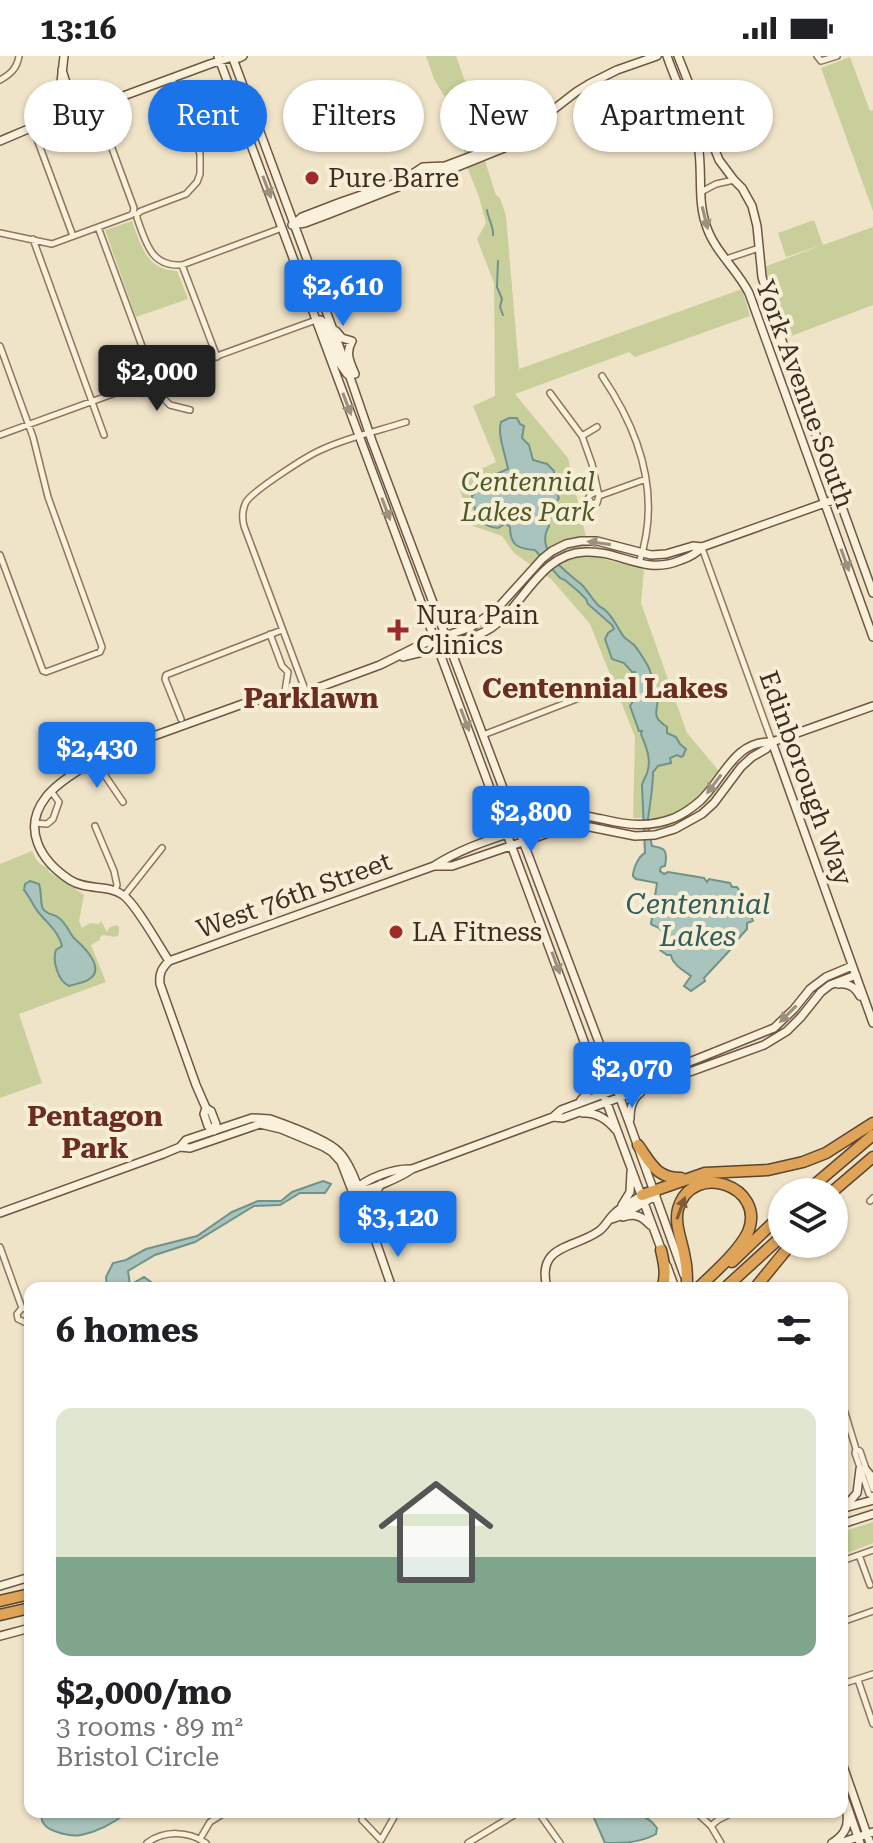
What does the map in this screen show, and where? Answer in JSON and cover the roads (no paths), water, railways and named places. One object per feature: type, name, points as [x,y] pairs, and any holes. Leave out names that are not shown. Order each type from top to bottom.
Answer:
[{"type":"highway","points":[[643,1199],[705,1173],[768,1170],[803,1162],[826,1153],[873,1123]]},
{"type":"highway","points":[[822,1178],[873,1135]]},
{"type":"highway","points":[[638,1145],[663,1176],[695,1176]]},
{"type":"highway","points":[[848,1179],[873,1157]]},
{"type":"highway","points":[[693,1282],[677,1220],[681,1202],[692,1190],[706,1183],[720,1183],[737,1190],[746,1201],[750,1213],[749,1229],[741,1243],[700,1282]]},
{"type":"highway","points":[[701,1282],[768,1226]]},
{"type":"highway","points":[[732,1282],[768,1249]]},
{"type":"highway","points":[[661,1250],[664,1282]]},
{"type":"highway","points":[[760,1282],[780,1258]]},
{"type":"highway","points":[[0,1601],[24,1595]]},
{"type":"highway","points":[[0,1615],[24,1609]]},
{"type":"street","points":[[0,80],[11,74],[19,56]]},
{"type":"street","points":[[61,80],[64,56]]},
{"type":"street","points":[[232,56],[446,640],[655,1193],[693,1282]]},
{"type":"street","points":[[132,93],[219,59],[243,56]]},
{"type":"street","points":[[557,108],[589,84],[657,56]]},
{"type":"street","name":"York Avenue South","points":[[667,56],[697,141],[705,225],[749,293],[873,637]]},
{"type":"street","name":"York Avenue South","points":[[678,56],[719,160],[752,206],[765,288],[873,593]]},
{"type":"street","points":[[818,58],[837,56]]},
{"type":"street","points":[[219,59],[673,1282]]},
{"type":"street","points":[[62,70],[66,80]]},
{"type":"street","points":[[0,224],[2,233],[52,244],[179,198],[192,189],[200,174],[200,154],[172,78]]},
{"type":"street","points":[[0,141],[24,130]]},
{"type":"street","points":[[42,152],[73,236]]},
{"type":"street","points":[[114,152],[147,244],[155,256],[168,264],[182,265],[282,228],[305,223],[408,183],[430,184],[447,171],[496,152]]},
{"type":"street","points":[[293,225],[302,217],[402,181],[426,166],[445,166],[481,152]]},
{"type":"street","points":[[433,167],[438,174],[437,179]]},
{"type":"street","points":[[417,172],[416,177],[421,184]]},
{"type":"street","points":[[701,192],[734,180]]},
{"type":"street","points":[[98,227],[153,380],[164,401],[190,410]]},
{"type":"street","points":[[33,239],[104,435]]},
{"type":"street","name":"York Avenue South","points":[[726,259],[759,248]]},
{"type":"street","points":[[182,265],[217,357]]},
{"type":"street","points":[[0,435],[316,320],[324,323],[338,361],[351,378]]},
{"type":"street","points":[[330,321],[342,338],[352,341],[348,355],[359,385],[361,407]]},
{"type":"street","points":[[0,346],[37,452],[48,497],[101,645],[100,652],[43,671],[0,555]]},
{"type":"street","points":[[773,358],[787,353]]},
{"type":"street","points":[[602,376],[626,414],[641,454],[646,479],[650,512],[639,564]]},
{"type":"street","points":[[550,393],[582,436],[599,494],[646,479]]},
{"type":"street","points":[[306,692],[244,526],[242,516],[245,505],[254,494],[317,451],[406,422]]},
{"type":"street","points":[[582,436],[597,427]]},
{"type":"street","points":[[446,640],[468,638],[492,627],[558,560],[577,553],[594,552],[639,564],[672,564],[702,547],[839,498]]},
{"type":"street","points":[[215,1134],[208,1126],[204,1114],[206,1108],[160,984],[162,968],[169,961],[124,896],[115,891],[73,882],[48,862],[38,845],[35,823],[39,808],[51,791],[122,747],[251,701],[306,692],[446,640],[490,616],[552,551],[574,542],[597,541],[658,555],[693,546],[702,547]]},
{"type":"street","name":"Edinborough Way","points":[[702,547],[873,1023]]},
{"type":"street","points":[[181,719],[166,675],[282,630]]},
{"type":"street","points":[[270,634],[282,666],[288,672],[285,691]]},
{"type":"street","points":[[482,735],[592,693]]},
{"type":"street","name":"West 76th Street","points":[[169,961],[434,866],[449,856],[552,819],[577,814],[631,825],[653,824],[675,817],[699,802],[742,752],[761,742],[772,742],[873,706]]},
{"type":"street","name":"West 76th Street","points":[[434,866],[452,866],[557,828],[590,827],[631,836],[655,835],[683,826],[714,803],[741,767],[772,742]]},
{"type":"street","points":[[97,764],[123,802]]},
{"type":"street","points":[[35,823],[47,824],[53,819],[59,802],[51,791]]},
{"type":"street","points":[[95,826],[114,871],[115,891]]},
{"type":"street","points":[[124,896],[162,848]]},
{"type":"street","points":[[618,1094],[646,1078],[774,1028],[810,989],[826,977],[852,966]]},
{"type":"street","points":[[575,1109],[646,1088],[775,1039],[801,1017],[821,992],[856,975]]},
{"type":"street","points":[[832,984],[845,983],[856,988],[866,1004]]},
{"type":"street","points":[[603,1053],[622,1075],[633,1079],[646,1078]]},
{"type":"street","points":[[575,1109],[589,1091],[594,1066]]},
{"type":"street","points":[[629,1122],[631,1105],[646,1088]]},
{"type":"street","points":[[357,1190],[402,1168],[412,1169],[553,1117],[561,1110],[596,1113],[614,1127],[621,1138]]},
{"type":"street","points":[[0,1213],[180,1147],[190,1148],[252,1118],[270,1119],[332,1145],[342,1155],[351,1172],[368,1232],[375,1239]]},
{"type":"street","points":[[215,1134],[260,1124],[281,1129],[332,1152],[341,1162],[371,1217],[390,1282]]},
{"type":"street","points":[[614,1217],[630,1192],[631,1166]]},
{"type":"street","points":[[351,1172],[366,1178],[381,1179]]},
{"type":"street","points":[[371,1217],[370,1201],[381,1179]]},
{"type":"street","points":[[546,1282],[547,1263],[554,1253],[592,1236],[614,1217],[643,1199]]},
{"type":"street","points":[[614,1217],[641,1216],[653,1228]]},
{"type":"street","points":[[0,1247],[22,1308],[17,1314],[18,1319],[24,1322]]},
{"type":"street","points":[[848,1423],[855,1453],[873,1489]]},
{"type":"street","points":[[863,1469],[873,1478]]},
{"type":"street","points":[[848,1507],[873,1497],[869,1494],[863,1469]]},
{"type":"street","points":[[848,1503],[857,1493],[863,1469]]},
{"type":"street","points":[[848,1522],[873,1514]]},
{"type":"street","points":[[848,1559],[873,1550]]},
{"type":"street","points":[[859,1555],[870,1585]]},
{"type":"street","points":[[0,1586],[24,1579]]},
{"type":"street","points":[[848,1620],[873,1611]]},
{"type":"street","points":[[0,1636],[24,1630]]},
{"type":"street","points":[[848,1682],[873,1674]]},
{"type":"street","points":[[858,1680],[873,1724]]},
{"type":"street","points":[[848,1782],[865,1836]]},
{"type":"street","points":[[848,1803],[870,1843]]},
{"type":"street","points":[[147,1843],[173,1833],[203,1841],[210,1822],[216,1818]]},
{"type":"street","points":[[362,1820],[381,1841],[394,1818]]},
{"type":"street","points":[[468,1843],[509,1818]]},
{"type":"street","points":[[542,1818],[560,1843]]},
{"type":"street","points":[[702,1818],[721,1843]]},
{"type":"street","points":[[711,1826],[722,1818]]},
{"type":"street","points":[[832,1843],[846,1829],[848,1818]]},
{"type":"street","points":[[840,1843],[865,1836]]},
{"type":"water","name":"Centennial Lakes","points":[[517,418],[524,426],[522,438],[529,445],[533,460],[547,464],[554,471],[554,486],[559,498],[546,516],[549,526],[545,535],[549,552],[606,611],[624,637],[638,650],[658,692],[658,719],[667,727],[667,733],[676,737],[686,749],[683,756],[670,758],[671,763],[658,766],[653,772],[648,822],[652,846],[666,853],[665,866],[660,871],[704,878],[707,882],[709,879],[730,883],[744,898],[742,906],[748,908],[753,921],[747,923],[747,929],[738,939],[732,940],[730,950],[704,978],[705,981],[691,991],[684,986],[691,976],[676,964],[671,955],[660,950],[662,933],[651,924],[657,883],[633,876],[637,863],[645,853],[642,785],[649,763],[642,731],[639,731],[630,706],[637,689],[635,672],[624,663],[612,659],[605,639],[614,629],[612,625],[560,578],[535,550],[520,547],[514,542],[510,527],[506,524],[509,512],[505,512],[505,524],[498,528],[482,522],[475,508],[472,496],[477,491],[478,482],[508,469],[500,427],[501,422]]},
{"type":"water","points":[[30,881],[39,884],[43,909],[62,920],[92,958],[95,970],[88,980],[69,986],[59,975],[55,954],[62,946],[61,941],[24,890],[25,884]]},
{"type":"water","points":[[323,1181],[331,1184],[325,1193],[300,1193],[280,1205],[254,1206],[195,1242],[155,1255],[128,1271],[130,1282],[106,1282],[113,1263],[146,1249],[197,1236],[232,1212],[258,1201],[281,1201],[292,1192]]},
{"type":"water","points":[[119,1818],[87,1834],[77,1835],[51,1829],[42,1819]]},
{"type":"water","points":[[594,1818],[646,1818],[657,1828],[656,1834],[638,1841],[605,1843]]},
{"type":"waterway","points":[[487,210],[493,235]]},
{"type":"waterway","points":[[498,261],[497,287],[503,315]]},
{"type":"place","name":"Pure Barre","points":[[312,178]]},
{"type":"place","name":"Nura Pain Clinics","points":[[398,630]]},
{"type":"place","name":"LA Fitness","points":[[396,932]]},
{"type":"district","name":"Centennial Lakes","points":[[605,688]]},
{"type":"district","name":"Parklawn","points":[[311,698]]},
{"type":"district","name":"Pentagon Park","points":[[95,1132]]},
{"type":"park label","name":"Centennial Lakes Park","points":[[528,497]]}]
